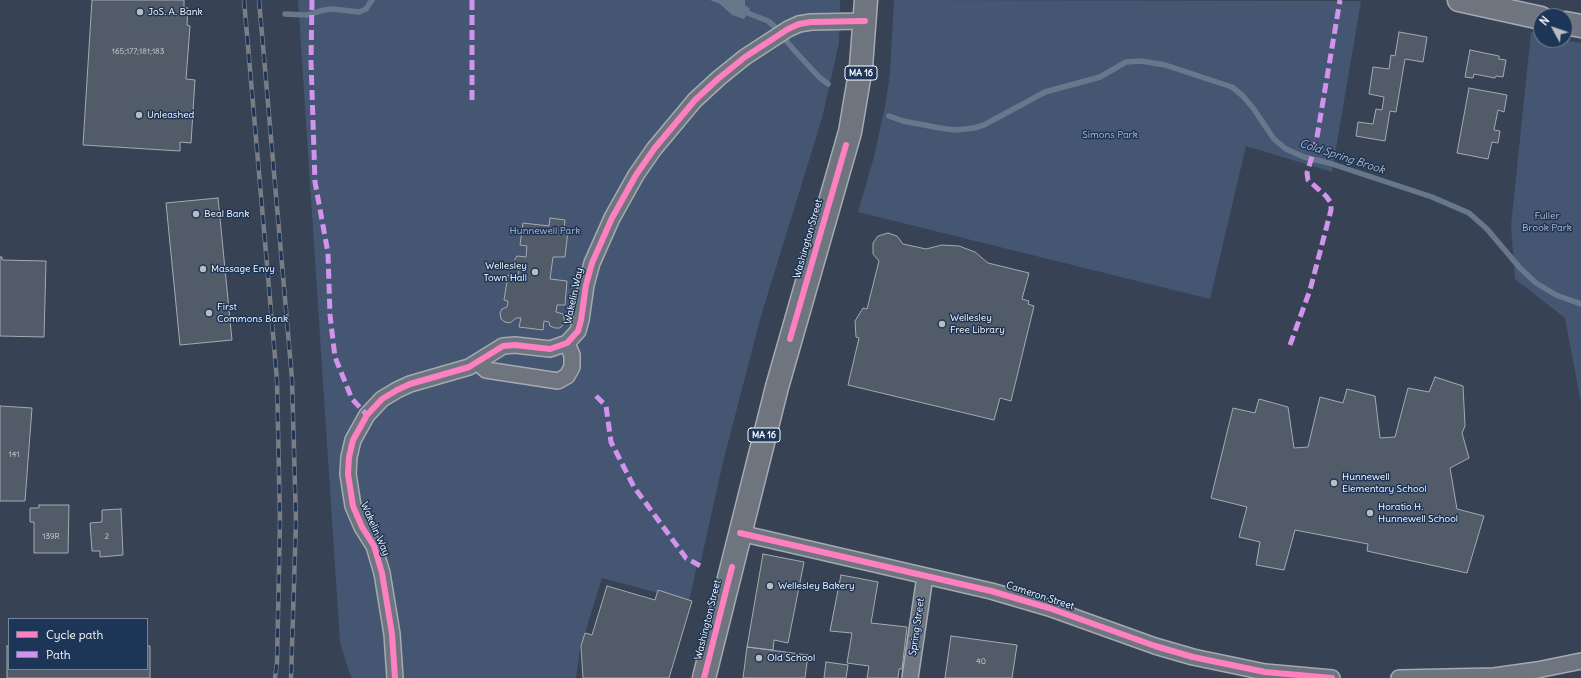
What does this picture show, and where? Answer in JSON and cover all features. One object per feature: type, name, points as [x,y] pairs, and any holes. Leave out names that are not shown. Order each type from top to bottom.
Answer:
[{"type":"main road","name":"Washington Street","points":[[704,678],[777,387],[850,132],[860,82],[866,0]]},
{"type":"main road","points":[[1459,0],[1533,16]]},
{"type":"street","name":"Wakelin Way","points":[[395,678],[392,634],[384,584],[376,550],[362,527],[353,506],[348,474],[350,451],[358,429],[370,411],[382,399],[410,384],[469,367],[499,348],[509,345],[550,349],[567,343],[574,336],[579,325],[586,285],[595,253],[628,188],[654,149],[684,111],[707,88],[745,57],[788,29],[799,24],[811,22],[865,21]]},
{"type":"street","points":[[477,362],[486,370],[558,382],[567,376],[572,367],[572,355],[567,343]]},
{"type":"street","name":"Cameron Street","points":[[740,533],[984,590],[1033,604],[1151,645],[1193,657],[1265,672],[1332,678]]},
{"type":"street","name":"Spring Street","points":[[910,678],[925,576]]},
{"type":"street","points":[[1399,678],[1494,676],[1550,668],[1581,661]]},
{"type":"green space","name":"Hunnewell Park","points":[[298,0],[840,0],[839,43],[822,118],[761,316],[723,462],[701,561],[698,561],[689,601],[602,578],[580,649],[576,678],[352,678],[349,672],[340,642]]},
{"type":"green space","name":"Simons Park","points":[[894,0],[1361,1],[1332,172],[1246,146],[1210,299],[858,212],[874,157],[886,102],[890,73]]},
{"type":"green space","name":"Fuller Brook Park","points":[[1531,32],[1533,32],[1533,48],[1573,48],[1573,42],[1581,43],[1581,403],[1565,318],[1515,279],[1511,226]]},
{"type":"shaded area","points":[[710,0],[745,0],[745,5],[750,9],[744,19],[732,15],[720,4]]},
{"type":"building","points":[[92,0],[184,0],[184,8],[188,8],[187,25],[190,26],[186,79],[195,80],[191,143],[180,142],[180,151],[83,145]]},
{"type":"building","points":[[1399,32],[1427,37],[1423,62],[1405,59],[1396,112],[1390,111],[1385,141],[1356,136],[1358,122],[1373,124],[1376,109],[1382,110],[1384,97],[1369,94],[1373,67],[1389,69],[1391,55],[1395,56]]},
{"type":"building","points":[[1470,50],[1499,56],[1499,59],[1506,60],[1503,77],[1496,76],[1495,78],[1474,74],[1473,78],[1465,77]]},
{"type":"building","points":[[1469,88],[1507,95],[1504,112],[1498,110],[1494,130],[1500,131],[1498,143],[1492,142],[1488,159],[1457,153]]},
{"type":"building","points":[[218,198],[232,340],[180,345],[166,203]]},
{"type":"building","name":"Wellesley Town Hall","points":[[550,218],[565,220],[564,230],[568,230],[565,257],[553,257],[550,279],[567,281],[565,305],[557,305],[556,312],[563,314],[564,324],[560,328],[555,328],[550,326],[549,322],[544,321],[543,330],[519,327],[521,318],[516,318],[510,323],[501,319],[500,313],[502,309],[507,307],[508,301],[504,300],[508,275],[518,277],[519,269],[523,269],[524,266],[516,265],[514,261],[517,256],[526,257],[527,246],[520,245],[523,223],[549,226]]},
{"type":"building","name":"Wellesley Free Library","points":[[888,233],[897,236],[903,244],[926,249],[942,245],[959,246],[975,252],[988,263],[1029,273],[1022,299],[1029,301],[1028,304],[1034,306],[1011,401],[1000,398],[994,420],[848,385],[859,338],[856,337],[855,321],[863,308],[867,309],[879,261],[873,254],[873,243],[878,236]]},
{"type":"building","points":[[0,257],[2,257],[2,260],[46,261],[44,337],[0,336]]},
{"type":"building","name":"Hunnewell Elementary School","points":[[1435,377],[1463,386],[1465,426],[1462,433],[1469,458],[1450,468],[1457,509],[1484,516],[1467,573],[1367,551],[1368,544],[1295,530],[1284,570],[1256,565],[1260,542],[1239,537],[1247,507],[1211,498],[1233,408],[1255,413],[1259,399],[1288,407],[1294,448],[1308,447],[1320,397],[1343,403],[1347,389],[1375,396],[1380,438],[1395,437],[1408,388],[1429,392]]},
{"type":"building","points":[[0,406],[32,408],[25,501],[0,501]]},
{"type":"building","points":[[39,505],[69,505],[68,553],[34,553],[34,522],[30,522],[30,508],[39,508]]},
{"type":"building","points":[[121,509],[123,555],[100,557],[100,551],[92,551],[90,523],[102,522],[102,510]]},
{"type":"building","points":[[763,554],[804,562],[788,643],[774,640],[773,650],[747,647]]},
{"type":"building","points":[[841,575],[878,582],[871,623],[907,627],[902,669],[899,669],[898,678],[867,678],[869,666],[847,663],[852,633],[830,631]]},
{"type":"building","points":[[607,586],[655,600],[658,590],[692,601],[669,678],[583,678],[581,646],[585,633],[592,635]]},
{"type":"building","points":[[951,636],[1017,645],[1012,678],[945,678]]},
{"type":"building","points":[[7,646],[8,670],[148,670],[148,646],[150,646],[150,678],[7,678]]},
{"type":"building","points":[[747,647],[808,655],[805,678],[743,678]]},
{"type":"building","points":[[826,662],[848,665],[846,678],[824,678]]},
{"type":"waterway","name":"Cold Spring Brook","points":[[285,14],[307,15],[333,9],[359,12],[366,9],[372,0]]},
{"type":"waterway","name":"Cold Spring Brook","points":[[740,10],[768,21],[773,25],[819,77],[828,84]]},
{"type":"waterway","name":"Cold Spring Brook","points":[[889,116],[903,121],[940,128],[955,130],[974,128],[984,125],[1045,92],[1100,77],[1126,62],[1141,61],[1165,65],[1232,87],[1243,96],[1253,108],[1274,139],[1286,149],[1304,157],[1329,163],[1432,197],[1469,213],[1487,229],[1520,268],[1536,283],[1556,295],[1581,304]]},
{"type":"railway","points":[[244,0],[277,380],[280,522],[277,663],[275,678]]},
{"type":"railway","points":[[259,0],[292,379],[296,522],[291,678]]},
{"type":"marked path","points":[[312,0],[311,61],[315,182],[328,253],[330,315],[335,357],[352,399],[367,415]]},
{"type":"marked path","points":[[472,0],[472,100]]},
{"type":"marked path","points":[[1290,345],[1310,290],[1331,210],[1331,203],[1326,196],[1308,180],[1307,173],[1316,143],[1340,0]]},
{"type":"marked path","points":[[596,396],[606,406],[611,442],[634,487],[686,558],[704,568]]},
{"type":"cycle path","points":[[395,678],[392,634],[382,573],[374,546],[362,527],[353,506],[348,474],[349,457],[353,440],[367,415],[382,399],[397,390],[410,384],[469,367],[503,346],[515,345],[550,349],[567,343],[578,331],[586,285],[592,263],[612,218],[636,175],[654,149],[695,100],[745,57],[788,29],[799,24],[811,22],[865,21]]},
{"type":"cycle path","points":[[790,339],[846,145]]},
{"type":"cycle path","points":[[740,533],[991,591],[1049,608],[1155,646],[1193,657],[1265,672],[1332,678]]},
{"type":"cycle path","points":[[704,678],[732,567]]},
{"type":"place","name":"JoS. A. Bank","points":[[140,12]]},
{"type":"place","name":"Unleashed","points":[[139,115]]},
{"type":"place","name":"Beal Bank","points":[[196,214]]},
{"type":"place","name":"Massage Envy","points":[[203,269]]},
{"type":"place","name":"Wellesley Town Hall","points":[[535,272]]},
{"type":"place","name":"First Commons Bank","points":[[209,313]]},
{"type":"place","name":"Wellesley Free Library","points":[[942,324]]},
{"type":"place","name":"Hunnewell Elementary School","points":[[1334,483]]},
{"type":"place","name":"Horatio H. Hunnewell School","points":[[1370,513]]},
{"type":"place","name":"Wellesley Bakery","points":[[770,586]]},
{"type":"place","name":"Old School","points":[[759,658]]}]
